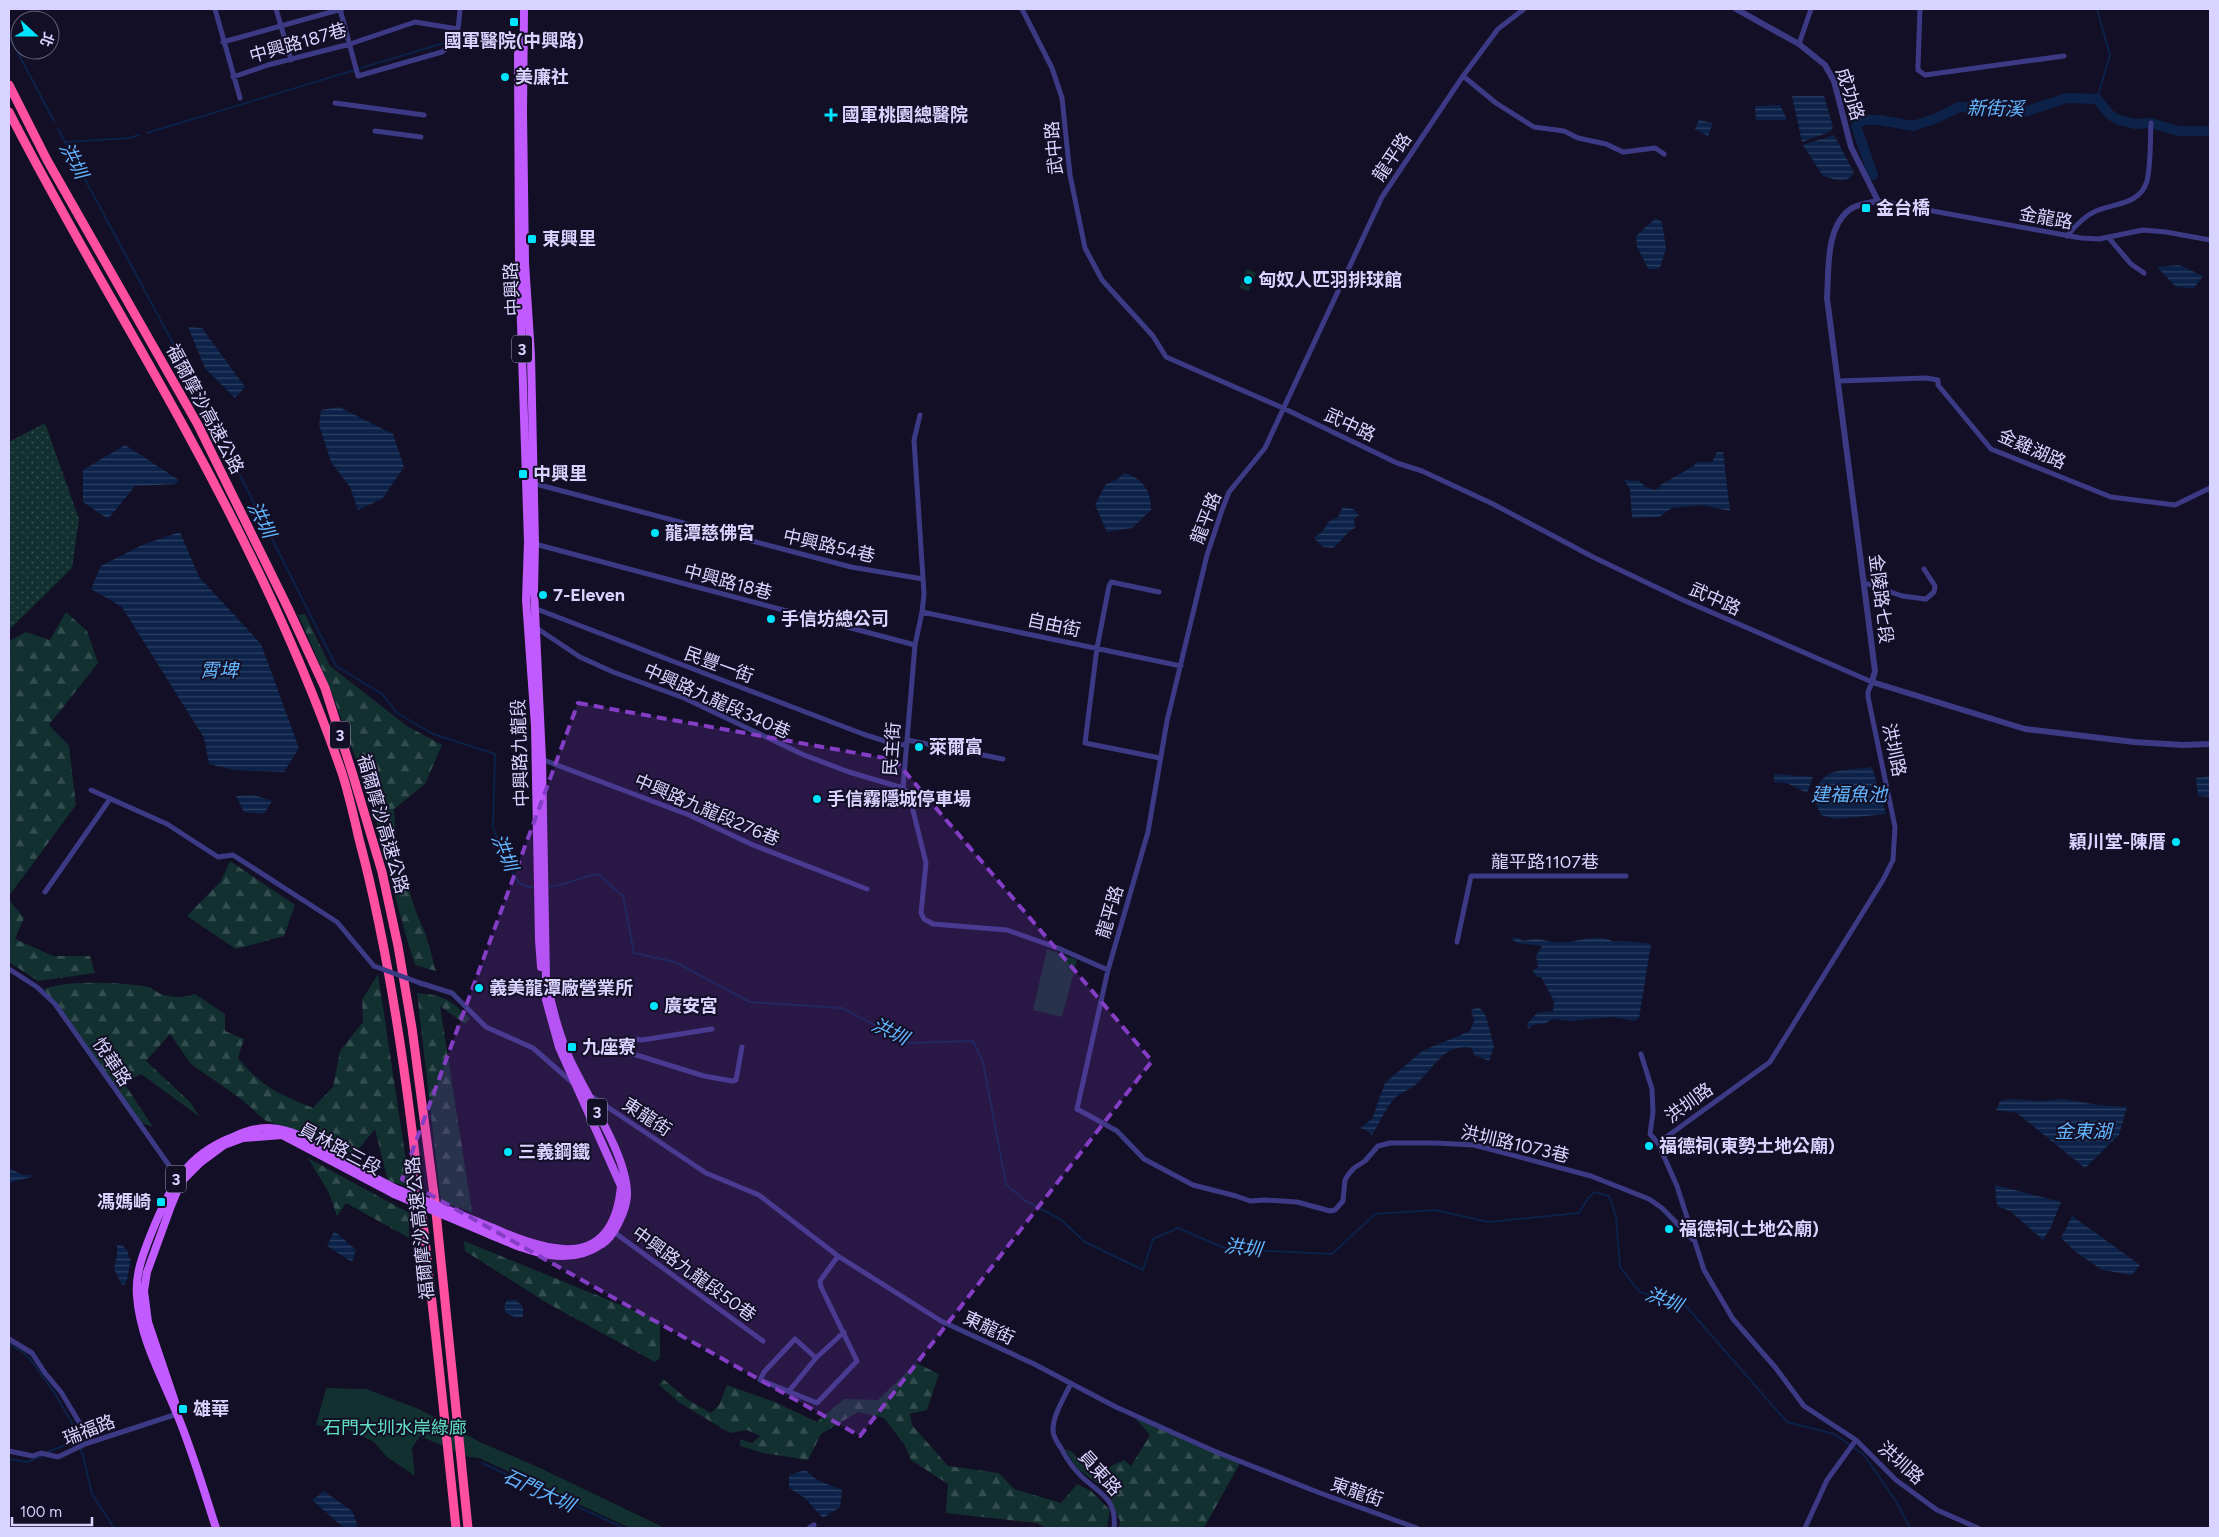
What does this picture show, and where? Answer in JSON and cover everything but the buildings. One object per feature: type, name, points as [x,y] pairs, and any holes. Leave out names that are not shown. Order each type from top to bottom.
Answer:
[{"type":"highway","name":"福爾摩沙高速公路","points":[[9,85],[47,160],[198,425],[287,606],[328,697],[382,872],[398,946],[412,1028],[435,1202],[468,1528]]},
{"type":"highway","name":"福爾摩沙高速公路","points":[[9,112],[33,160],[187,432],[274,602],[312,693],[343,777],[370,880],[394,1007],[426,1245],[456,1528]]},
{"type":"main road","name":"中興路","points":[[519,9],[519,261],[530,483],[535,544],[534,608],[536,628]]},
{"type":"main road","name":"中興路","points":[[524,9],[525,263],[530,339],[530,483],[526,600],[528,624]]},
{"type":"main road","name":"中興路九龍段","points":[[528,624],[539,758]]},
{"type":"main road","name":"中興路九龍段","points":[[536,628],[542,893]]},
{"type":"main road","name":"3","points":[[542,893],[540,948],[549,1016],[559,1047],[623,1170],[627,1187],[625,1208],[611,1230]]},
{"type":"main road","name":"3","points":[[542,893],[546,978],[550,1002],[568,1056],[622,1186],[620,1206],[611,1230]]},
{"type":"main road","name":"員林路三段","points":[[216,1528],[177,1414],[147,1342],[141,1319],[137,1289],[143,1253],[179,1180],[196,1157],[213,1144],[242,1133],[268,1128],[289,1131],[309,1140],[394,1191],[523,1245],[575,1249],[597,1242],[611,1230]]},
{"type":"street","points":[[215,9],[240,98]]},
{"type":"street","points":[[276,9],[291,60]]},
{"type":"street","points":[[223,42],[341,9],[357,72],[442,52],[452,45],[456,38],[460,9]]},
{"type":"street","name":"武中路","points":[[1022,9],[1048,60],[1062,98],[1070,175],[1085,248],[1102,280],[1153,336],[1166,357],[1283,408],[1397,463],[1422,471],[1493,504],[1593,557],[1683,600],[1872,682]]},
{"type":"street","name":"龍平路","points":[[1077,1109],[1108,970],[1148,832],[1160,758],[1207,555],[1222,510],[1230,492],[1265,448],[1372,215],[1463,76],[1498,29],[1524,9]]},
{"type":"street","name":"成功路","points":[[1736,9],[1799,44],[1818,58],[1830,72],[1851,147],[1878,200]]},
{"type":"street","points":[[1799,44],[1811,9]]},
{"type":"street","points":[[1920,9],[1918,70],[1925,75],[2064,56]]},
{"type":"street","name":"中興路187巷","points":[[233,77],[350,44],[415,22],[458,29]]},
{"type":"street","points":[[1463,76],[1496,103],[1534,127],[1564,131],[1578,138],[1606,144],[1623,152],[1655,148],[1664,154]]},
{"type":"street","points":[[335,103],[424,114]]},
{"type":"street","points":[[2067,236],[2077,223],[2095,211],[2128,203],[2135,199],[2146,182],[2151,123]]},
{"type":"street","points":[[375,131],[421,137]]},
{"type":"street","name":"金龍路","points":[[1878,200],[2067,236],[2099,239],[2143,230],[2210,240]]},
{"type":"street","name":"金陵路七段","points":[[1872,682],[1875,672],[1865,583],[1827,298],[1832,243],[1838,223],[1850,209],[1878,200]]},
{"type":"street","points":[[2108,237],[2131,264],[2144,273]]},
{"type":"street","name":"金雞湖路","points":[[1838,381],[1926,378],[1938,380],[1938,386],[1991,449],[2110,497],[2175,505],[2210,488]]},
{"type":"street","name":"民主街","points":[[920,415],[914,440],[923,579],[922,612],[914,646],[903,788],[909,794],[926,863],[921,913],[924,919],[933,924],[1007,930],[1058,948],[1108,970]]},
{"type":"street","name":"中興路54巷","points":[[530,483],[851,567],[923,579]]},
{"type":"street","name":"中興路18巷","points":[[535,544],[914,646]]},
{"type":"street","points":[[1865,583],[1902,596],[1926,599],[1934,592],[1934,586],[1924,569]]},
{"type":"street","points":[[1159,592],[1111,582],[1098,648],[1084,743],[1160,758]]},
{"type":"street","name":"民豐一街","points":[[526,600],[534,608],[863,734],[894,744],[907,743],[1003,758]]},
{"type":"street","name":"自由街","points":[[922,612],[1181,666]]},
{"type":"street","name":"中興路九龍段340巷","points":[[528,624],[580,657],[613,672],[684,698],[804,755],[849,772],[903,788]]},
{"type":"street","points":[[1872,682],[2025,729],[2134,742],[2183,745],[2210,744]]},
{"type":"street","name":"洪圳路","points":[[1872,682],[1868,697],[1895,827],[1893,860],[1883,880],[1770,1062],[1658,1143],[1677,1186],[1704,1270],[1733,1319],[1775,1367],[1804,1406],[1856,1440],[1896,1480],[1937,1510],[1978,1528]]},
{"type":"street","name":"中興路九龍段276巷","points":[[539,758],[689,815],[753,845],[867,889]]},
{"type":"street","points":[[45,892],[110,799],[91,790]]},
{"type":"street","name":"東龍街","points":[[110,799],[167,824],[218,857],[233,855],[273,880],[337,922],[374,966],[452,993],[486,1027],[533,1048],[583,1090],[706,1173],[759,1195],[838,1256],[941,1320],[1116,1407],[1214,1451],[1320,1493],[1417,1528]]},
{"type":"street","name":"龍平路1107巷","points":[[1457,942],[1471,876],[1626,876]]},
{"type":"street","name":"悅華路","points":[[9,969],[37,987],[55,1004],[179,1180]]},
{"type":"street","points":[[712,1029],[642,1040],[635,1039],[630,1053],[704,1076],[732,1081],[736,1080],[742,1047]]},
{"type":"street","points":[[1641,1054],[1652,1089],[1653,1112],[1650,1134],[1658,1143]]},
{"type":"street","name":"洪圳路1073巷","points":[[1077,1109],[1117,1131],[1144,1159],[1176,1178],[1193,1185],[1250,1201],[1284,1201],[1335,1210],[1343,1200],[1348,1175],[1354,1168],[1361,1165],[1378,1146],[1390,1143],[1436,1142],[1474,1145],[1591,1176],[1649,1199],[1662,1208],[1693,1239]]},
{"type":"street","name":"中興路九龍段50巷","points":[[611,1230],[763,1341]]},
{"type":"street","points":[[816,1358],[795,1340],[764,1372],[760,1380],[817,1403],[856,1361],[844,1332],[821,1287],[820,1281],[838,1256]]},
{"type":"street","points":[[789,1391],[816,1358],[844,1332]]},
{"type":"street","points":[[9,1339],[32,1353],[44,1373],[61,1392],[91,1442]]},
{"type":"street","name":"員東路","points":[[1071,1383],[1057,1412],[1053,1429],[1054,1437],[1072,1466],[1106,1496],[1113,1509],[1114,1528]]},
{"type":"street","name":"瑞福路","points":[[9,1451],[33,1456],[43,1453],[58,1457],[91,1442],[177,1414]]},
{"type":"street","points":[[1805,1528],[1827,1480],[1856,1440]]},
{"type":"highlighted area","points":[[578,703],[895,760],[1152,1061],[860,1436],[402,1179]]},
{"type":"green space","name":"匈奴人匹羽排球館","points":[[1247,269],[1256,273],[1249,291],[1239,288]]},
{"type":"green space","points":[[45,423],[79,519],[72,568],[9,630],[9,442]]},
{"type":"green space","points":[[66,612],[87,631],[98,663],[49,725],[69,746],[76,805],[9,896],[9,641],[26,632],[50,640]]},
{"type":"green space","points":[[305,614],[330,666],[407,726],[442,745],[425,784],[394,809],[397,852],[416,912],[426,935],[436,971],[415,965],[374,814],[349,738],[330,688],[298,615]]},
{"type":"green space","points":[[230,861],[295,905],[284,936],[236,949],[187,916],[221,881]]},
{"type":"green space","points":[[9,900],[24,918],[15,939],[53,956],[90,956],[95,973],[38,981],[9,962]]},
{"type":"green space","points":[[1047,949],[1077,960],[1062,1017],[1033,1010]]},
{"type":"green space","points":[[378,974],[410,1187],[388,1181],[375,1129],[348,1162],[282,1126],[266,1121],[241,1099],[191,1064],[170,1034],[146,1061],[190,1102],[200,1117],[141,1074],[124,1083],[153,1127],[141,1123],[44,989],[66,984],[110,983],[148,987],[161,994],[174,997],[195,994],[225,1014],[225,1031],[244,1039],[238,1058],[255,1076],[272,1089],[313,1108],[333,1087],[340,1051],[363,1022],[362,1000]]},
{"type":"green space","points":[[417,993],[446,999],[470,1018],[465,1024],[440,1006],[472,1212],[441,1202]]},
{"type":"green space","points":[[308,1158],[409,1213],[409,1238],[346,1203],[337,1216],[329,1193]]},
{"type":"green space","points":[[464,1241],[660,1321],[660,1358],[655,1362],[547,1303],[465,1251]]},
{"type":"green space","points":[[916,1363],[939,1374],[927,1410],[910,1414],[912,1425],[948,1466],[999,1473],[1014,1489],[1061,1503],[1077,1484],[1091,1491],[1110,1510],[1107,1528],[1046,1528],[1037,1523],[946,1513],[948,1484],[911,1460],[904,1444],[884,1418],[858,1412],[821,1434],[808,1460],[763,1453],[740,1446],[740,1439],[752,1443],[760,1436],[747,1430],[730,1433],[680,1403],[659,1385],[663,1379],[688,1400],[711,1413],[719,1405],[727,1385],[772,1401],[817,1422],[844,1399],[878,1400]]},
{"type":"green space","name":"石門大圳水岸綠廊","points":[[326,1388],[366,1389],[419,1409],[480,1442],[538,1467],[665,1528],[630,1528],[479,1458],[468,1457],[420,1436],[412,1448],[415,1476],[387,1457],[374,1442],[351,1431],[316,1425]]},
{"type":"green space","points":[[1135,1418],[1240,1463],[1204,1528],[1119,1528],[1120,1521],[1106,1490],[1078,1469],[1064,1449],[1071,1451],[1090,1469],[1104,1476],[1111,1466],[1124,1460],[1131,1466],[1150,1435]]},
{"type":"water","points":[[1792,96],[1824,96],[1833,127],[1830,132],[1802,142]]},
{"type":"water","points":[[1780,105],[1786,120],[1756,120],[1755,106]]},
{"type":"water","points":[[1699,120],[1713,123],[1708,136],[1695,129]]},
{"type":"water","points":[[1834,135],[1854,173],[1851,177],[1843,180],[1823,176],[1803,145]]},
{"type":"water","points":[[1656,218],[1662,222],[1666,248],[1660,268],[1649,270],[1637,247],[1636,236]]},
{"type":"water","points":[[2179,265],[2203,276],[2194,288],[2176,287],[2157,267]]},
{"type":"water","points":[[188,327],[202,328],[245,387],[235,398],[205,368]]},
{"type":"water","points":[[339,407],[393,434],[404,467],[382,499],[358,510],[350,487],[331,462],[319,425],[321,410]]},
{"type":"water","points":[[125,445],[179,480],[176,484],[135,486],[108,519],[83,502],[83,470]]},
{"type":"water","points":[[1717,452],[1723,452],[1730,511],[1702,505],[1672,508],[1659,517],[1632,518],[1630,489],[1624,480],[1639,481],[1646,487],[1656,490],[1662,484],[1694,466],[1696,462],[1712,462]]},
{"type":"water","points":[[1124,473],[1136,478],[1145,486],[1150,497],[1151,510],[1132,528],[1107,532],[1095,505],[1106,484],[1118,479]]},
{"type":"water","points":[[1343,507],[1353,509],[1359,515],[1354,519],[1355,528],[1333,548],[1323,547],[1314,538],[1323,531],[1328,522],[1338,517]]},
{"type":"water","name":"霄埤","points":[[180,532],[199,577],[261,644],[299,748],[284,772],[234,770],[209,764],[204,738],[122,607],[91,589],[101,566],[142,545]]},
{"type":"water","name":"建福魚池","points":[[1872,767],[1886,814],[1836,819],[1821,815],[1815,798],[1817,787],[1824,778],[1833,772]]},
{"type":"water","points":[[1774,774],[1813,777],[1807,793],[1787,783],[1774,782]]},
{"type":"water","points":[[2210,776],[2210,797],[2198,796],[2196,778]]},
{"type":"water","points":[[254,795],[272,801],[264,814],[244,812],[236,796]]},
{"type":"water","points":[[1510,937],[1519,938],[1523,941],[1537,939],[1554,942],[1600,938],[1614,942],[1627,941],[1651,944],[1639,1018],[1635,1021],[1612,1017],[1571,1021],[1552,1019],[1546,1023],[1533,1025],[1528,1029],[1527,1024],[1537,1013],[1553,1011],[1554,1001],[1541,977],[1537,977],[1532,970],[1538,968],[1536,956],[1542,946],[1517,943]]},
{"type":"water","points":[[1479,1007],[1486,1016],[1494,1047],[1489,1061],[1474,1055],[1472,1048],[1453,1049],[1446,1053],[1414,1086],[1394,1099],[1372,1135],[1360,1128],[1372,1119],[1385,1083],[1422,1051],[1470,1031],[1474,1021],[1471,1010]]},
{"type":"water","name":"金東湖","points":[[2012,1099],[2038,1101],[2063,1099],[2098,1105],[2127,1107],[2119,1135],[2085,1168],[2017,1113],[1996,1110],[2000,1101]]},
{"type":"water","points":[[9,1168],[23,1175],[32,1175],[31,1177],[9,1183]]},
{"type":"water","points":[[1995,1185],[2061,1202],[2051,1227],[2043,1240],[2010,1211],[1997,1206]]},
{"type":"water","points":[[2072,1216],[2140,1265],[2132,1275],[2102,1270],[2076,1252],[2061,1238]]},
{"type":"water","points":[[334,1231],[356,1250],[352,1262],[327,1246]]},
{"type":"water","points":[[117,1245],[122,1245],[128,1251],[128,1256],[131,1260],[126,1284],[122,1285],[114,1269]]},
{"type":"water","points":[[507,1300],[516,1300],[523,1307],[523,1317],[516,1318],[506,1313],[504,1306]]},
{"type":"water","points":[[805,1470],[817,1480],[842,1490],[840,1507],[823,1518],[805,1498],[789,1488],[789,1475]]},
{"type":"water","points":[[324,1491],[353,1512],[358,1528],[344,1528],[312,1500]]},
{"type":"waterway","points":[[2097,9],[2110,55],[2097,99]]},
{"type":"waterway","name":"洪圳","points":[[9,36],[54,121]]},
{"type":"waterway","points":[[147,133],[447,42]]},
{"type":"waterway","name":"新街溪","points":[[1873,175],[1856,126],[1863,120],[1880,120],[1913,126],[1937,118],[1959,107],[2027,111],[2067,98],[2097,99],[2110,115],[2119,120],[2135,124],[2151,123],[2178,131],[2210,131]]},
{"type":"waterway","name":"洪圳","points":[[58,129],[182,360],[336,666],[382,694],[397,713],[433,734],[495,754],[493,827],[506,862],[519,883],[529,887],[537,887]]},
{"type":"waterway","points":[[65,142],[129,138],[139,135]]},
{"type":"waterway","name":"洪圳","points":[[547,887],[598,874],[623,896],[634,953],[675,962],[750,1002],[842,1008],[909,1043],[973,1041],[983,1062],[1006,1184],[1024,1200],[1060,1219],[1085,1242],[1143,1270],[1153,1239],[1178,1228],[1227,1249],[1332,1254],[1375,1214],[1435,1210],[1488,1222],[1579,1213],[1588,1198],[1595,1192],[1609,1196],[1616,1217],[1620,1267],[1640,1292],[1685,1305],[1787,1422],[1834,1434],[1864,1455],[1896,1501],[1910,1528]]},
{"type":"waterway","points":[[9,1344],[23,1352],[30,1359],[54,1392],[71,1421],[83,1456],[92,1494],[114,1528]]},
{"type":"waterway","points":[[48,1452],[78,1440]]},
{"type":"waterway","points":[[9,1459],[27,1462],[44,1455]]},
{"type":"waterway","name":"石門大圳","points":[[482,1463],[624,1528]]},
{"type":"place","name":"國軍醫院(中興路)","points":[[514,22]]},
{"type":"place","name":"美廉社","points":[[505,77]]},
{"type":"place","name":"國軍桃園總醫院","points":[[831,115]]},
{"type":"place","name":"金台橋","points":[[1866,208]]},
{"type":"place","name":"東興里","points":[[532,239]]},
{"type":"place","name":"匈奴人匹羽排球館","points":[[1248,280]]},
{"type":"place","name":"中興里","points":[[523,474]]},
{"type":"place","name":"龍潭慈佛宮","points":[[655,533]]},
{"type":"place","name":"7-Eleven","points":[[543,595]]},
{"type":"place","name":"手信坊總公司","points":[[771,619]]},
{"type":"place","name":"萊爾富","points":[[919,747]]},
{"type":"place","name":"手信霧隱城停車場","points":[[817,799]]},
{"type":"place","name":"穎川堂-陳厝","points":[[2176,842]]},
{"type":"place","name":"義美龍潭廠營業所","points":[[479,988]]},
{"type":"place","name":"廣安宮","points":[[654,1006]]},
{"type":"place","name":"九座寮","points":[[572,1047]]},
{"type":"place","name":"福德祠(東勢土地公廟)","points":[[1649,1146]]},
{"type":"place","name":"三義鋼鐵","points":[[508,1152]]},
{"type":"place","name":"馮媽崎","points":[[161,1202]]},
{"type":"place","name":"福德祠(土地公廟)","points":[[1669,1229]]},
{"type":"place","name":"雄華","points":[[183,1409]]}]
